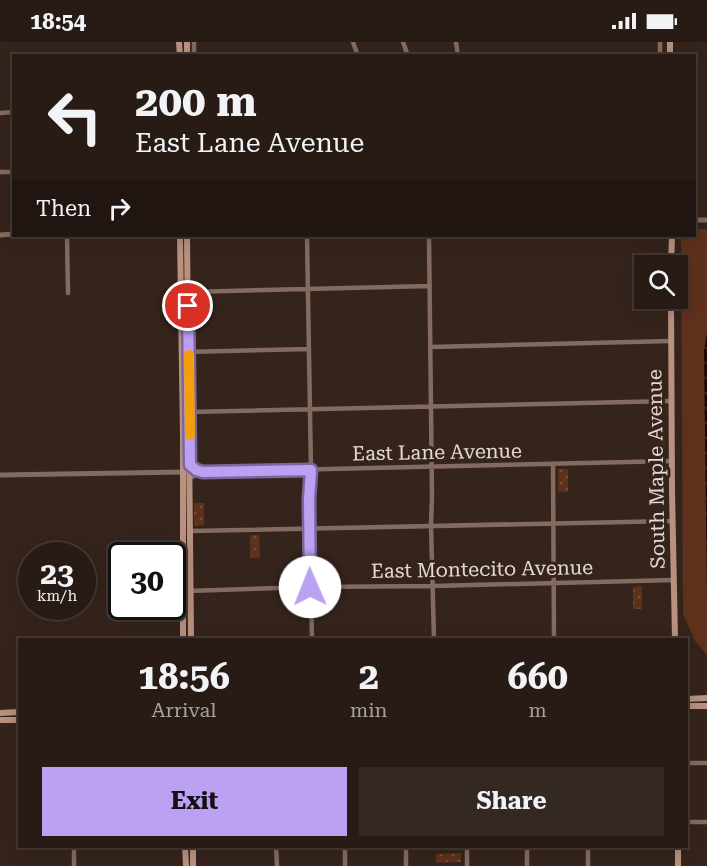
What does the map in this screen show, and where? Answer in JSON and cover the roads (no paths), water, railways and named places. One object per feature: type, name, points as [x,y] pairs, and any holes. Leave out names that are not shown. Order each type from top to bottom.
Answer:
[{"type":"main road","points":[[180,237],[190,412],[187,591],[190,638]]},
{"type":"main road","points":[[186,598],[190,531],[182,396],[186,352],[188,237]]},
{"type":"main road","points":[[671,255],[672,237]]},
{"type":"main road","name":"South Maple Avenue","points":[[671,309],[675,638]]},
{"type":"main road","points":[[182,396],[186,400],[187,427],[190,429]]},
{"type":"main road","points":[[183,620],[183,638]]},
{"type":"main road","points":[[185,620],[190,638]]},
{"type":"main road","points":[[688,699],[707,698]]},
{"type":"main road","points":[[688,706],[707,706]]},
{"type":"main road","points":[[0,713],[18,712]]},
{"type":"main road","points":[[0,720],[18,720]]},
{"type":"main road","points":[[185,848],[186,866]]},
{"type":"main road","points":[[193,848],[193,866]]},
{"type":"main road","points":[[678,848],[678,866]]},
{"type":"street","points":[[457,43],[464,42]]},
{"type":"street","points":[[67,237],[68,293]]},
{"type":"street","points":[[308,237],[312,638]]},
{"type":"street","points":[[429,237],[434,638]]},
{"type":"street","points":[[188,292],[430,286]]},
{"type":"street","points":[[431,347],[671,341]]},
{"type":"street","points":[[186,352],[309,349]]},
{"type":"street","points":[[190,412],[671,401]]},
{"type":"street","name":"East Lane Avenue","points":[[0,475],[672,461]]},
{"type":"street","points":[[553,464],[554,638]]},
{"type":"street","name":"East Lane Avenue","points":[[188,472],[196,470],[203,472]]},
{"type":"street","points":[[190,531],[673,521]]},
{"type":"street","name":"East Montecito Avenue","points":[[187,591],[674,580]]},
{"type":"street","points":[[688,763],[707,763]]},
{"type":"street","points":[[688,822],[707,822]]},
{"type":"street","points":[[74,848],[74,866]]},
{"type":"street","points":[[276,848],[277,866]]},
{"type":"street","points":[[345,848],[345,866]]},
{"type":"street","points":[[406,848],[406,866]]},
{"type":"street","points":[[467,848],[467,866]]},
{"type":"street","points":[[527,848],[527,866]]},
{"type":"street","points":[[588,848],[588,866]]},
{"type":"water","points":[[707,332],[707,601],[704,351]]}]
